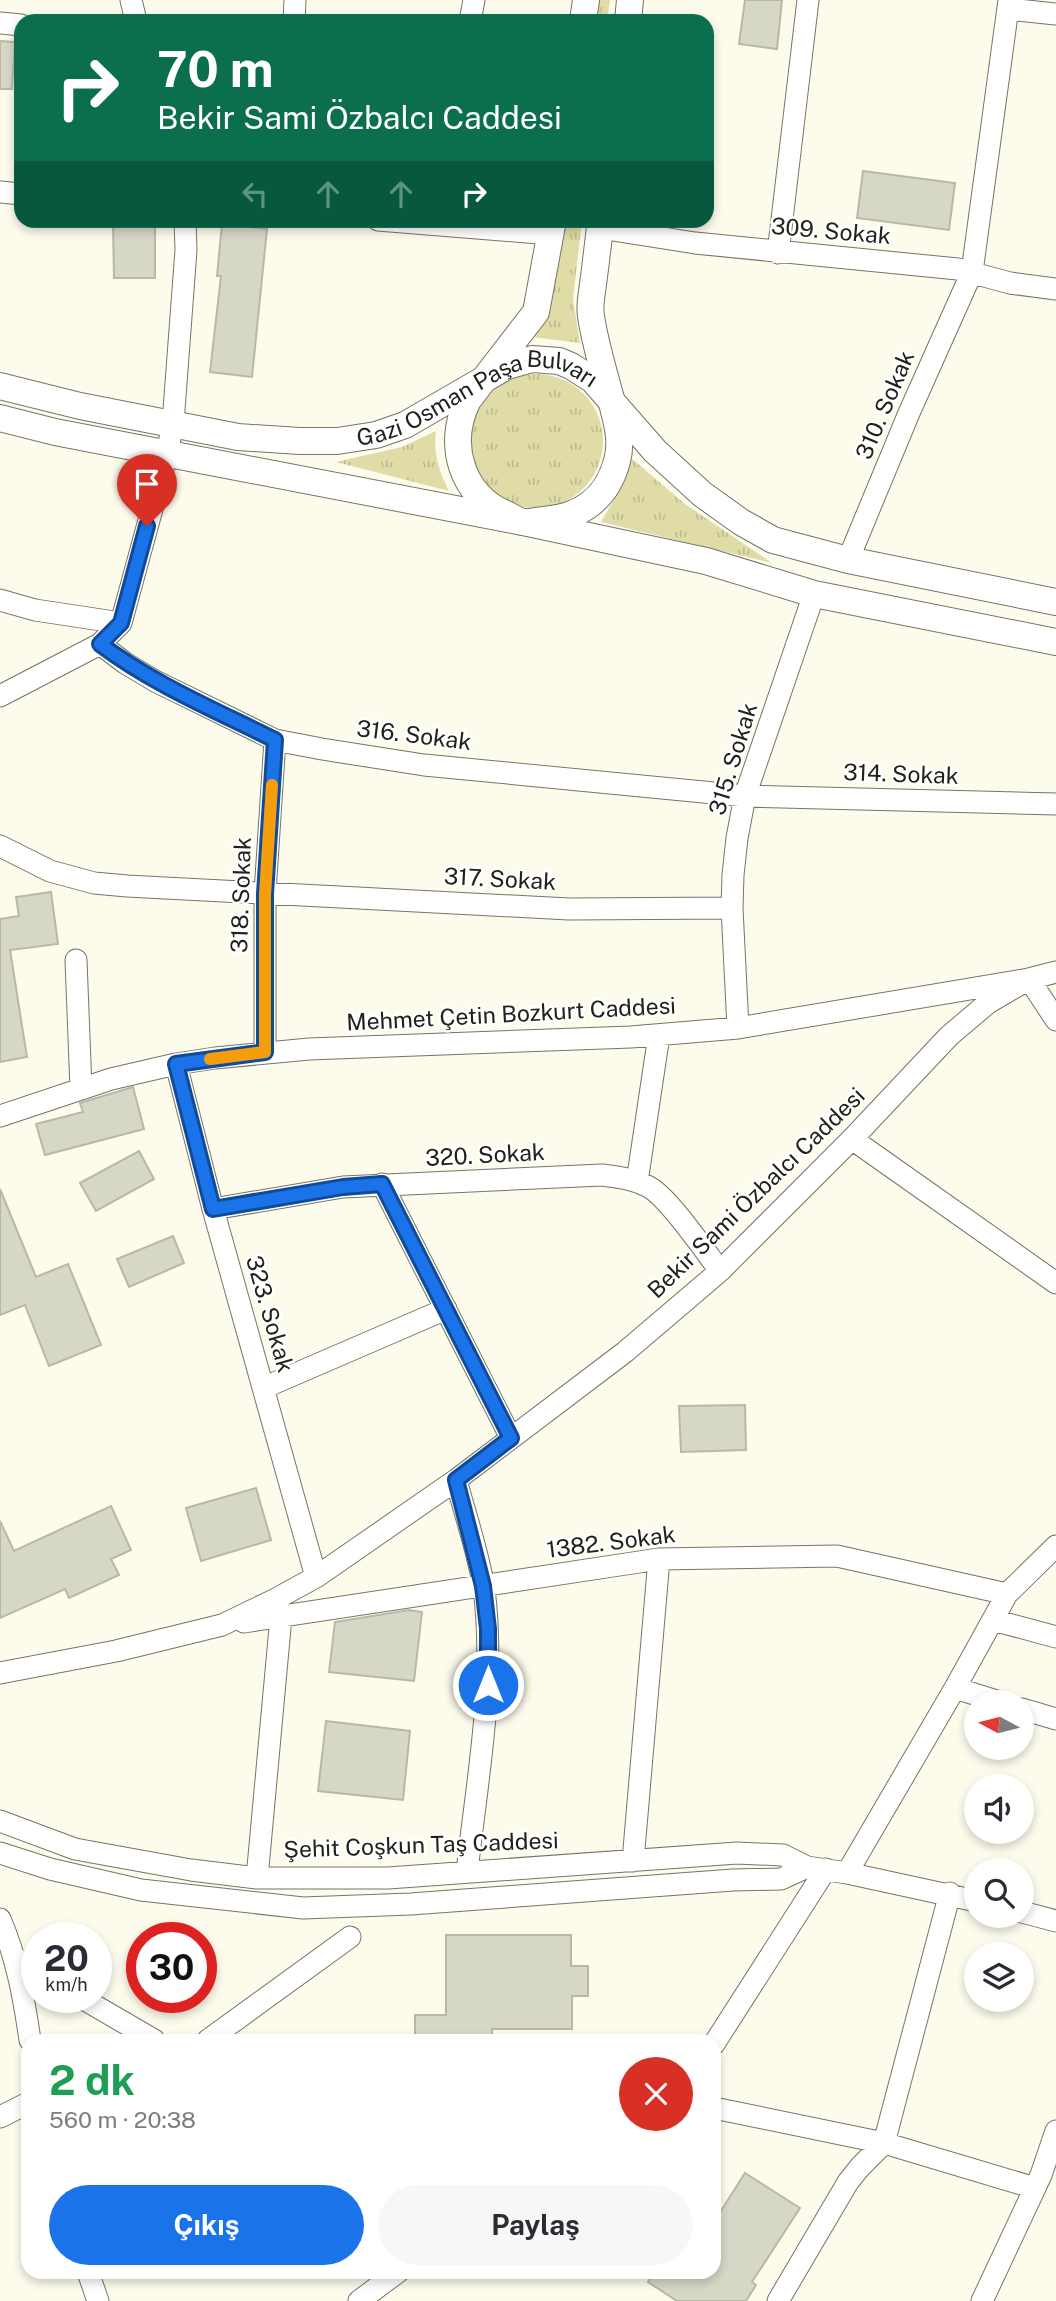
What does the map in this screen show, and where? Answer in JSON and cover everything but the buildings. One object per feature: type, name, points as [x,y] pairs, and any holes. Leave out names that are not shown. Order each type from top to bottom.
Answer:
[{"type":"main road","points":[[552,228],[536,312],[485,380],[475,389],[463,411],[457,436],[460,460],[469,483],[495,510],[523,522],[566,518],[588,506],[612,477],[620,451],[619,425],[590,313],[600,228]]},
{"type":"main road","name":"Gazi Osman Paşa Bulvarı","points":[[0,386],[80,406],[238,437],[300,441],[337,440],[376,435],[405,425],[520,361],[533,359],[559,362],[593,380],[673,470],[741,522],[773,540],[848,560],[1056,602]]},
{"type":"main road","points":[[0,418],[55,432],[523,522],[706,561],[814,594],[1056,642]]},
{"type":"street","points":[[778,253],[808,0]]},
{"type":"street","points":[[1009,4],[1056,14]]},
{"type":"street","name":"310. Sokak","points":[[848,560],[909,413],[972,272],[1009,4]]},
{"type":"street","points":[[0,696],[100,644],[121,623],[173,423],[186,250],[185,228]]},
{"type":"street","name":"309. Sokak","points":[[620,228],[695,243],[958,269],[1010,283],[1056,289]]},
{"type":"street","name":"315. Sokak","points":[[738,1028],[732,908],[734,862],[745,796],[814,594]]},
{"type":"street","points":[[0,600],[35,610],[121,623]]},
{"type":"street","name":"316. Sokak","points":[[100,644],[155,681],[275,740],[424,765],[745,796]]},
{"type":"street","name":"318. Sokak","points":[[265,1052],[265,894],[275,740]]},
{"type":"street","name":"314. Sokak","points":[[745,796],[1056,804]]},
{"type":"street","name":"317. Sokak","points":[[0,846],[50,870],[94,883],[127,886],[569,909],[732,908]]},
{"type":"street","points":[[76,960],[81,1088]]},
{"type":"street","name":"Bekir Sami Özbalcı Caddesi","points":[[0,1673],[116,1651],[222,1625],[316,1577],[456,1480],[625,1352],[720,1271],[852,1139],[949,1035],[988,1003],[1029,979],[1056,971]]},
{"type":"street","points":[[1029,979],[1056,1020]]},
{"type":"street","name":"Mehmet Çetin Bozkurt Caddesi","points":[[0,1116],[81,1088],[176,1064],[265,1052],[659,1035],[738,1028],[1029,979]]},
{"type":"street","points":[[637,1182],[659,1035]]},
{"type":"street","name":"323. Sokak","points":[[176,1064],[213,1209],[316,1577]]},
{"type":"street","points":[[852,1139],[1056,1283]]},
{"type":"street","name":"320. Sokak","points":[[213,1209],[343,1187],[382,1184],[441,1184],[602,1175],[627,1178],[652,1189],[667,1204],[720,1271]]},
{"type":"street","points":[[382,1184],[511,1438]]},
{"type":"street","points":[[263,1388],[446,1309]]},
{"type":"street","points":[[456,1480],[483,1586],[488,1629],[488,1685],[467,1872]]},
{"type":"street","points":[[720,2034],[827,1870],[955,1688],[1006,1594],[1056,1546]]},
{"type":"street","name":"1382. Sokak","points":[[222,1625],[659,1559],[837,1556],[1006,1594]]},
{"type":"street","points":[[633,1861],[659,1559]]},
{"type":"street","points":[[257,1878],[281,1617]]},
{"type":"street","points":[[993,1619],[1056,1637]]},
{"type":"street","points":[[955,1688],[964,1691]]},
{"type":"street","points":[[1034,1713],[1056,1719]]},
{"type":"street","name":"Şehit Coşkun Taş Caddesi","points":[[0,1821],[75,1849],[191,1870],[257,1878],[388,1878],[737,1853],[783,1855],[827,1870],[964,1897]]},
{"type":"street","points":[[0,1853],[50,1869],[141,1890],[303,1908],[411,1904],[733,1880],[781,1879],[827,1870]]},
{"type":"street","points":[[778,2301],[848,2182],[884,2143],[950,1894]]},
{"type":"street","points":[[1034,1916],[1056,1922]]},
{"type":"street","points":[[0,1919],[14,1957],[29,2034]]},
{"type":"street","points":[[216,2034],[350,1937]]},
{"type":"street","points":[[14,1957],[21,1961]]},
{"type":"street","points":[[108,2013],[144,2034]]},
{"type":"street","points":[[0,2118],[21,2107]]},
{"type":"street","points":[[721,2109],[884,2143],[1044,2181]]},
{"type":"street","points":[[982,2301],[1044,2181],[1056,2131]]},
{"type":"street","points":[[90,2279],[98,2301]]},
{"type":"street","points":[[359,2301],[389,2279]]},
{"type":"green space","points":[[593,0],[610,0],[608,14],[591,14]]},
{"type":"green space","points":[[561,228],[581,228],[573,299],[580,343],[533,337]]},
{"type":"green space","points":[[536,374],[562,379],[583,394],[598,415],[603,441],[598,467],[583,488],[562,503],[536,508],[510,503],[489,488],[474,467],[469,441],[474,415],[489,394],[510,379]]},
{"type":"green space","points":[[436,431],[438,462],[449,491],[336,462],[402,447]]},
{"type":"green space","points":[[630,457],[685,504],[772,563],[601,522],[615,498]]},
{"type":"slow traffic","points":[[210,1059],[265,1052],[265,894],[272,785]]},
{"type":"route","points":[[147,526],[121,623],[100,644],[155,681],[275,740],[265,894],[265,1052],[176,1064],[213,1209],[343,1187],[382,1184],[511,1438],[456,1480],[483,1586],[488,1629],[488,1685]]}]
